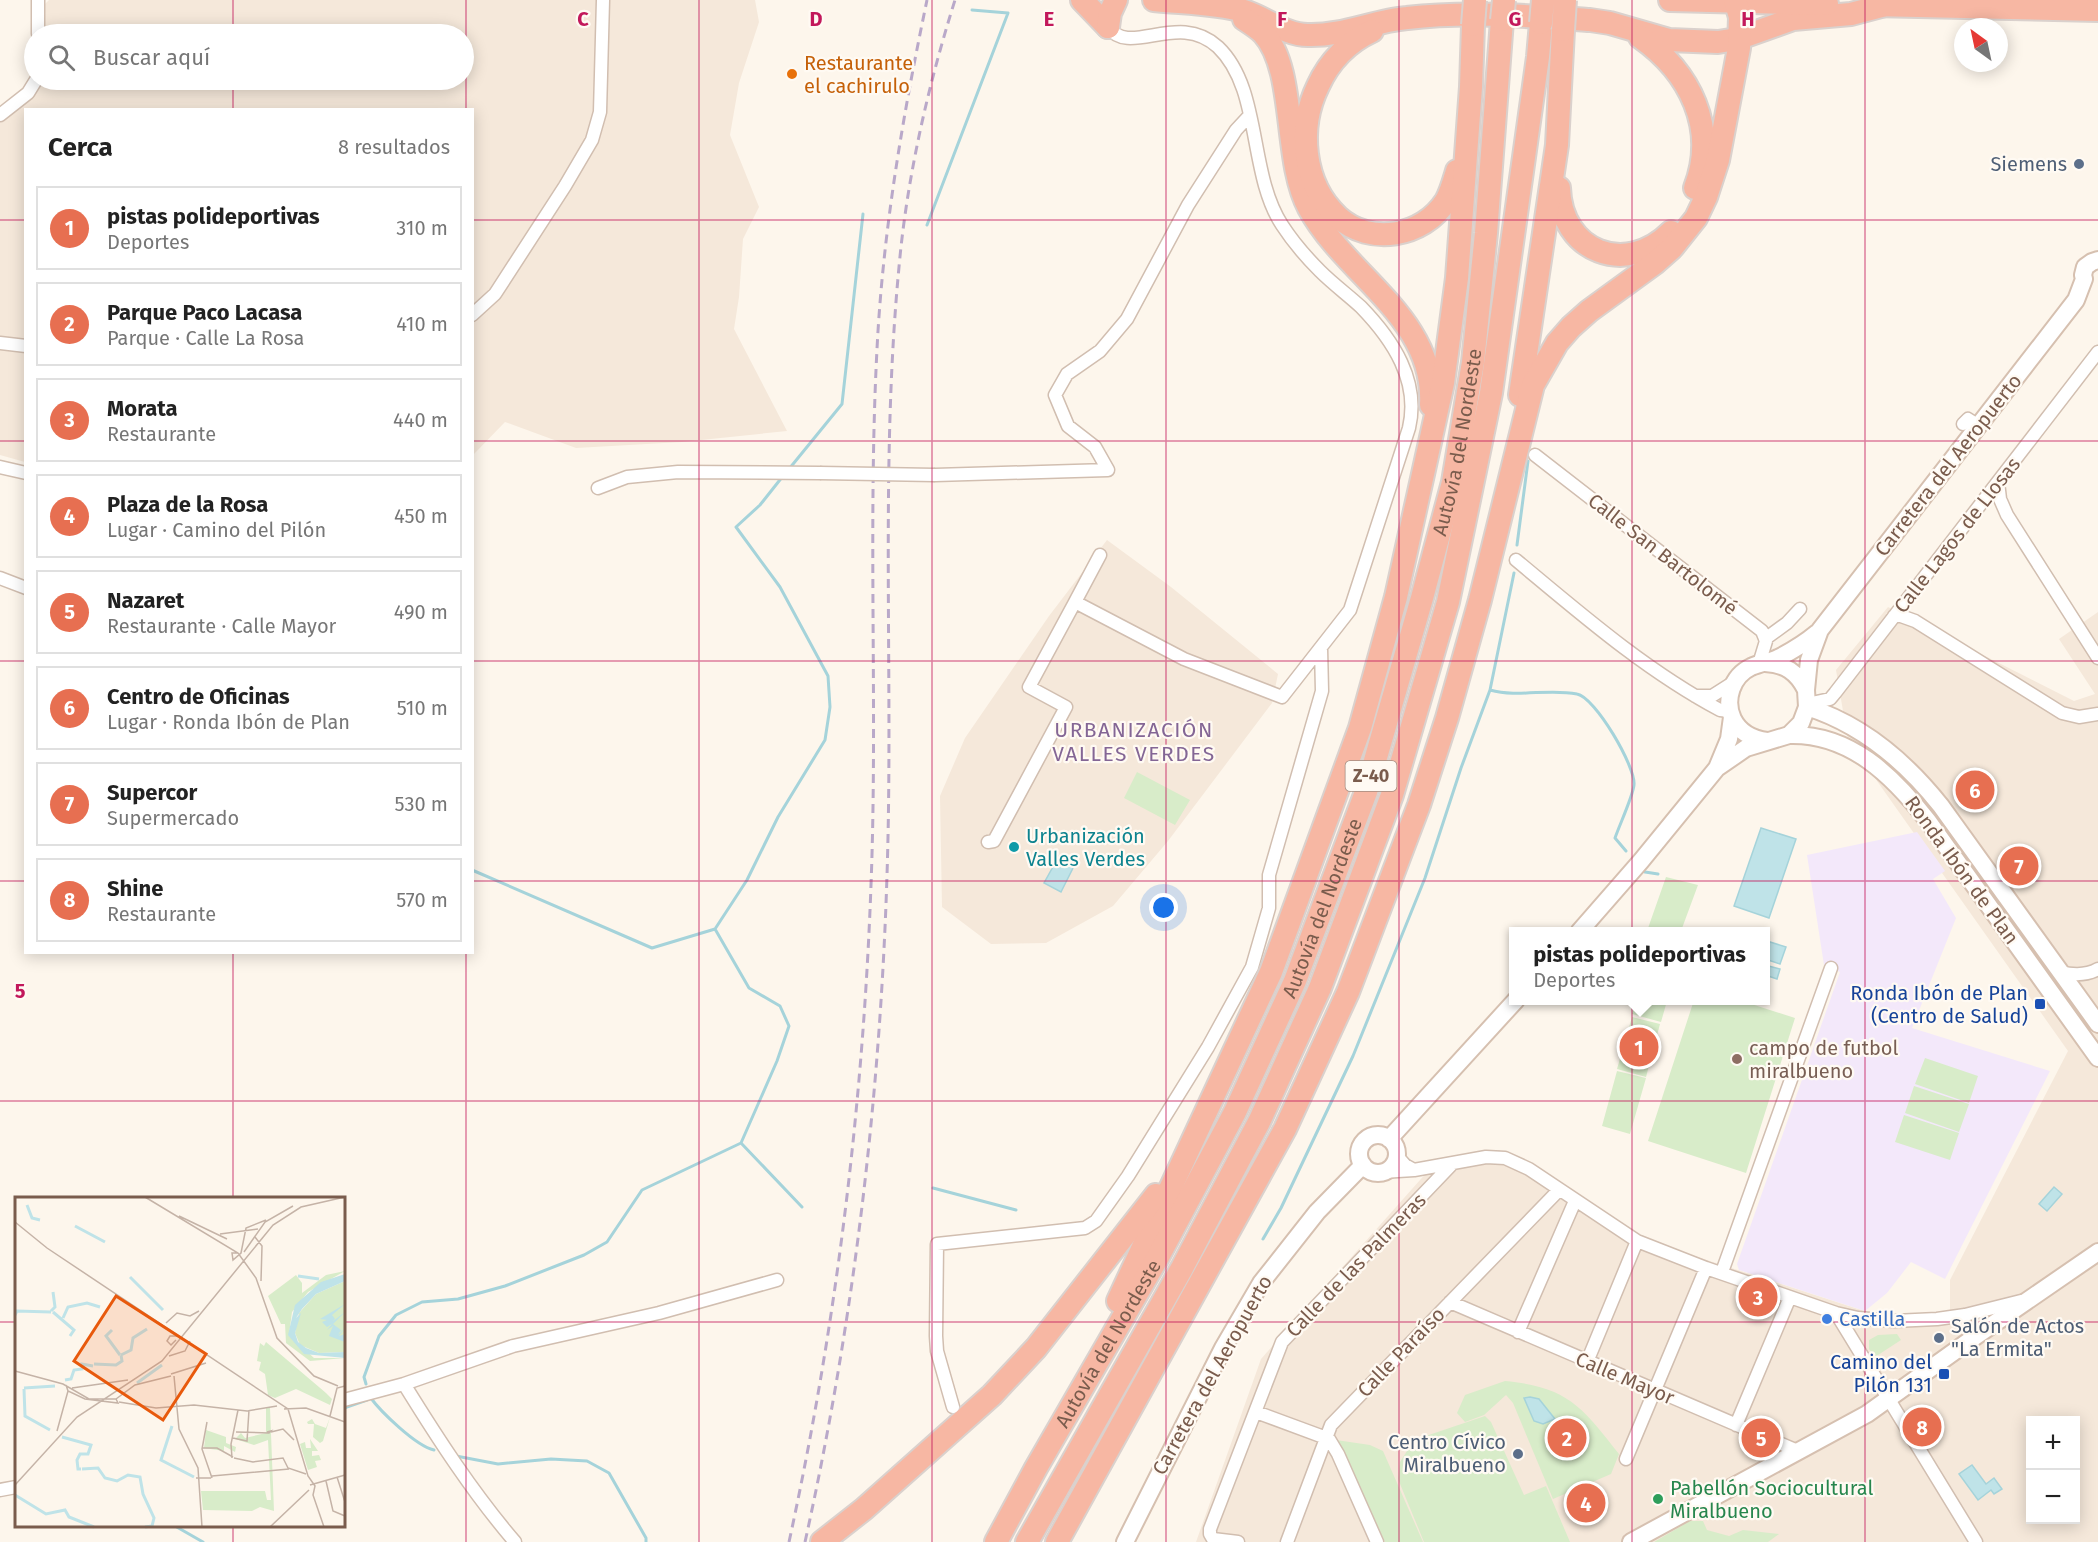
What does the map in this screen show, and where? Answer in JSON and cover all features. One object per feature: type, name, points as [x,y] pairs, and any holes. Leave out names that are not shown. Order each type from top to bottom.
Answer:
[{"type":"highway","points":[[1082,0],[1108,27]]},
{"type":"highway","points":[[1108,27],[1110,13],[1116,0]]},
{"type":"highway","points":[[1154,0],[1222,7],[1257,15],[1286,30],[1304,35],[1337,34],[1390,20],[1439,15],[1590,20],[1627,28],[1660,39],[1718,42],[1740,38],[1792,19],[1851,14],[1885,5]]},
{"type":"highway","points":[[1036,1468],[1037,1452],[1108,1321],[1272,972],[1360,728],[1396,597],[1443,383],[1457,278],[1475,0]]},
{"type":"highway","name":"Autovía del Nordeste","points":[[1028,1542],[1182,1268],[1259,1122],[1320,988],[1392,795],[1448,602],[1491,393],[1538,57],[1543,0]]},
{"type":"highway","points":[[1565,0],[1557,145],[1559,200],[1572,231],[1581,241],[1598,251],[1616,255],[1631,255],[1650,248],[1677,225],[1689,205],[1698,181],[1702,159],[1702,136],[1692,96],[1674,66],[1627,28]]},
{"type":"highway","points":[[1670,0],[2098,10]]},
{"type":"highway","points":[[1058,1542],[1285,1129],[1348,992],[1419,805],[1447,718],[1480,600],[1533,385],[1557,343],[1589,311],[1672,248],[1696,218],[1713,179],[1731,93],[1740,38],[1740,17],[1735,1]]},
{"type":"highway","points":[[1222,7],[1238,15],[1263,33],[1272,47],[1284,85],[1300,186],[1309,208],[1337,247],[1412,332],[1422,353],[1432,393],[1430,450]]},
{"type":"highway","name":"Autovía del Nordeste","points":[[996,1542],[1158,1257],[1234,1112],[1295,981],[1366,792],[1453,482],[1473,362],[1486,233],[1503,10]]},
{"type":"highway","points":[[1419,16],[1368,33],[1344,50],[1322,78],[1309,111],[1306,141],[1314,180],[1329,207],[1349,224],[1376,234],[1402,232],[1425,223],[1445,201],[1458,168],[1466,87],[1472,53]]},
{"type":"highway","points":[[1731,93],[1749,60],[1764,40],[1792,19]]},
{"type":"highway","points":[[1508,480],[1557,145]]},
{"type":"highway","points":[[822,1542],[929,1453],[992,1395],[1036,1348],[1151,1203],[1188,1147]]},
{"type":"main road","name":"Carretera del Aeropuerto","points":[[1788,735],[1801,723],[1807,700],[1811,650],[1820,630],[1971,425],[2076,300],[2093,283],[2083,271],[2091,261],[2098,261]]},
{"type":"main road","name":"Carretera del Aeropuerto","points":[[1735,682],[1746,670],[1792,650],[1820,630]]},
{"type":"main road","points":[[1762,664],[1790,669],[1797,675],[1807,700]]},
{"type":"main road","points":[[1717,768],[1729,739],[1730,696],[1735,682]]},
{"type":"main road","name":"Ronda Ibón de Plan","points":[[1807,700],[1896,757],[1916,776],[1941,806],[2098,1024]]},
{"type":"main road","points":[[1731,714],[1742,731],[1767,741]]},
{"type":"main road","points":[[1583,927],[1717,768],[1746,748],[1778,740],[1788,735]]},
{"type":"main road","name":"Ronda Ibón de Plan","points":[[1788,735],[1817,737],[1858,753],[1878,766],[1906,793],[2098,1058]]},
{"type":"main road","points":[[1389,1139],[1511,1005]]},
{"type":"main road","points":[[1376,1135],[1389,1139],[1395,1146],[1396,1156],[1392,1167],[1382,1172],[1372,1172],[1363,1165],[1359,1155],[1363,1142],[1376,1135]]},
{"type":"main road","name":"Carretera del Aeropuerto","points":[[1125,1542],[1218,1358],[1261,1283],[1317,1212],[1363,1165]]},
{"type":"main road","points":[[1631,1542],[1848,1426],[2098,1252]]},
{"type":"street","points":[[38,0],[38,24]]},
{"type":"street","points":[[474,313],[495,294],[592,140],[600,112],[603,0]]},
{"type":"street","points":[[1075,602],[1184,659],[1282,697],[1343,621],[1354,601],[1409,428],[1413,408],[1413,397],[1405,369],[1381,332],[1361,308],[1299,249],[1279,220],[1267,193],[1244,92],[1226,56],[1213,43],[1197,34],[1179,31],[1126,39],[1116,35],[1108,27]]},
{"type":"street","points":[[0,116],[30,90]]},
{"type":"street","points":[[598,488],[627,477],[678,472],[935,475],[1108,470],[1095,447],[1068,426],[1055,395],[1067,374],[1100,351],[1127,319],[1188,205],[1236,130],[1250,116]]},
{"type":"street","points":[[0,343],[24,345]]},
{"type":"street","name":"Calle Lagos de Llosas","points":[[1807,700],[1830,699],[2098,352]]},
{"type":"street","name":"Calle San Bartolomé","points":[[1535,455],[1757,627],[1765,642]]},
{"type":"street","points":[[0,467],[24,473]]},
{"type":"street","points":[[1998,482],[2000,499],[2007,515],[2098,658]]},
{"type":"street","points":[[988,842],[994,842],[1066,707],[1029,687],[1100,555]]},
{"type":"street","points":[[1516,560],[1614,640],[1694,696],[1731,714]]},
{"type":"street","points":[[0,578],[24,587]]},
{"type":"street","points":[[1762,664],[1765,642],[1800,609]]},
{"type":"street","points":[[1894,616],[1915,621],[2062,713],[2079,717],[2098,714]]},
{"type":"street","points":[[1765,642],[1774,650],[1792,650]]},
{"type":"street","points":[[952,1407],[936,1336],[937,1244],[1085,1228],[1096,1221],[1128,1176],[1208,1047],[1252,967],[1269,908],[1269,875],[1322,691],[1321,648]]},
{"type":"street","points":[[1694,696],[1712,696],[1735,682]]},
{"type":"street","points":[[1722,1272],[1831,969]]},
{"type":"street","points":[[2060,972],[2083,974],[2098,969]]},
{"type":"street","points":[[1396,1156],[1414,1170]]},
{"type":"street","points":[[1382,1172],[1414,1170],[1486,1157],[1505,1158],[1529,1169],[1637,1241],[1706,1268],[1836,1313],[1858,1318],[1914,1321],[1965,1315],[2028,1299]]},
{"type":"street","name":"Calle de las Palmeras","points":[[1238,1542],[1213,1539],[1210,1529],[1282,1342],[1452,1164]]},
{"type":"street","name":"Calle Paraíso","points":[[1287,1542],[1331,1425],[1559,1190]]},
{"type":"street","points":[[1518,1332],[1575,1201]]},
{"type":"street","points":[[1587,1362],[1637,1241]]},
{"type":"street","points":[[1626,1459],[1706,1268]]},
{"type":"street","points":[[345,1400],[404,1384],[513,1346],[659,1312],[777,1280]]},
{"type":"street","points":[[1736,1425],[1790,1297]]},
{"type":"street","name":"Calle Mayor","points":[[1450,1302],[1800,1452]]},
{"type":"street","points":[[1836,1313],[1976,1542]]},
{"type":"street","points":[[1965,1315],[1975,1324],[1976,1336]]},
{"type":"street","points":[[1847,1329],[1858,1318]]},
{"type":"street","points":[[404,1384],[444,1449],[514,1542]]},
{"type":"street","points":[[1256,1412],[1326,1437],[1335,1448],[1377,1542]]},
{"type":"street","points":[[0,1490],[15,1487]]},
{"type":"shaded area","points":[[49,0],[755,0],[759,22],[739,83],[730,135],[759,207],[743,239],[734,329],[787,431],[682,442],[576,448],[505,422],[474,454],[474,108],[24,108],[24,462],[0,455],[0,121],[31,96],[34,90],[474,90],[474,24],[44,24],[45,4]]},
{"type":"shaded area","points":[[1107,540],[1171,587],[1278,674],[1272,703],[1168,841],[1113,906],[1046,943],[991,944],[942,907],[940,796],[965,738],[1049,616]]},
{"type":"shaded area","points":[[1888,607],[2074,701],[2095,694],[2059,639],[2098,612],[2098,1542],[1196,1542],[1261,1359],[1436,1162],[1499,1150],[1648,1241],[1892,1320],[1950,1315],[1950,1280],[2068,1051],[1848,740],[1836,670]]},
{"type":"shaded area","points":[[1917,832],[1945,871],[1933,879],[1956,918],[1912,1028],[2050,1071],[1945,1279],[1911,1262],[1887,1293],[1865,1311],[1739,1270],[1737,1264],[1840,972],[1824,965],[1807,855]]},
{"type":"green space","points":[[1137,772],[1190,800],[1175,825],[1124,798]]},
{"type":"green space","points":[[1666,877],[1698,885],[1682,927],[1648,927]]},
{"type":"green space","points":[[1635,1005],[1666,1005],[1661,1022],[1632,1014]]},
{"type":"green space","points":[[1692,1005],[1754,1005],[1795,1018],[1746,1173],[1648,1141]]},
{"type":"green space","points":[[1632,1017],[1660,1024],[1646,1077],[1617,1069]]},
{"type":"green space","points":[[1925,1058],[1978,1076],[1969,1103],[1915,1084]]},
{"type":"green space","points":[[1617,1071],[1646,1078],[1630,1134],[1602,1126]]},
{"type":"green space","points":[[1914,1086],[1969,1104],[1959,1132],[1905,1113]]},
{"type":"green space","points":[[1904,1115],[1959,1133],[1950,1160],[1895,1142]]},
{"type":"green space","points":[[1897,1334],[1901,1340],[1875,1357],[1869,1349],[1869,1340],[1878,1335]]},
{"type":"green space","points":[[1505,1381],[1544,1388],[1572,1402],[1619,1454],[1611,1474],[1553,1499],[1513,1403],[1506,1395],[1484,1415],[1465,1422],[1457,1413],[1465,1395]]},
{"type":"green space","points":[[1485,1416],[1491,1422],[1524,1495],[1546,1486],[1570,1542],[1424,1542],[1398,1479],[1400,1462],[1414,1440]]},
{"type":"green space","points":[[1336,1440],[1370,1445],[1383,1451],[1423,1542],[1385,1542]]},
{"type":"green space","points":[[1690,1521],[1703,1521],[1707,1530],[1729,1536],[1743,1530],[1779,1534],[1768,1542],[1654,1542]]},
{"type":"water","points":[[1761,828],[1796,839],[1769,918],[1734,906]]},
{"type":"water","points":[[1059,856],[1075,864],[1061,892],[1044,883]]},
{"type":"water","points":[[1770,942],[1786,947],[1780,964],[1770,961]]},
{"type":"water","points":[[1770,966],[1780,969],[1777,979],[1770,977]]},
{"type":"water","points":[[2054,1187],[2062,1194],[2047,1211],[2039,1204]]},
{"type":"water","points":[[1524,1398],[1539,1399],[1555,1419],[1543,1424],[1534,1421]]},
{"type":"water","points":[[1972,1465],[1986,1484],[1994,1478],[2002,1489],[1994,1494],[1991,1490],[1978,1500],[1959,1474]]},
{"type":"waterway","points":[[927,225],[1008,13],[972,10]]},
{"type":"waterway","points":[[789,469],[842,404],[863,214]]},
{"type":"waterway","points":[[1517,545],[1528,461]]},
{"type":"waterway","points":[[474,871],[652,948],[715,929],[747,880],[778,817],[825,740],[830,707],[828,676],[780,587],[736,527],[760,505],[783,476]]},
{"type":"waterway","points":[[1263,1239],[1281,1208],[1353,1056],[1425,878],[1461,768],[1490,690],[1514,573]]},
{"type":"waterway","points":[[1490,690],[1512,693],[1566,692],[1585,698],[1594,707],[1622,749],[1633,776],[1633,790],[1615,838],[1626,851]]},
{"type":"waterway","points":[[1645,872],[1658,874]]},
{"type":"waterway","points":[[366,1384],[364,1377],[379,1336],[396,1315],[422,1302],[458,1299],[505,1286],[584,1255],[607,1242],[642,1190],[741,1143],[777,1061],[789,1026],[780,1006],[749,988],[715,929]]},
{"type":"waterway","points":[[741,1143],[802,1207]]},
{"type":"waterway","points":[[933,1188],[1016,1210]]},
{"type":"waterway","points":[[370,1397],[409,1435],[434,1450]]},
{"type":"waterway","points":[[345,1408],[367,1400]]},
{"type":"waterway","points":[[456,1456],[498,1464],[551,1459],[587,1461],[609,1473],[646,1538],[646,1542]]},
{"type":"waterway","points":[[177,1527],[203,1542]]},
{"type":"railway","points":[[789,1542],[821,1379],[845,1215],[854,1133],[871,885],[874,747],[873,470],[878,331],[885,248],[897,165],[927,0]]},
{"type":"railway","points":[[805,1542],[839,1368],[852,1280],[864,1192],[880,1015],[888,837],[890,409],[899,267],[907,199],[920,132],[955,0]]},
{"type":"place","name":"Restaurante el cachirulo","points":[[792,74]]},
{"type":"place","name":"Siemens","points":[[2079,164]]},
{"type":"place","name":"Centro de Oficinas","points":[[1975,790]]},
{"type":"place","name":"Urbanización Valles Verdes","points":[[1014,847]]},
{"type":"place","name":"Supercor","points":[[2019,866]]},
{"type":"place","name":"Ronda Ibón de Plan (Centro de Salud)","points":[[2040,1004]]},
{"type":"place","name":"pistas polideportivas","points":[[1639,1047]]},
{"type":"place","name":"campo de futbol miralbueno","points":[[1737,1059]]},
{"type":"place","name":"Morata","points":[[1758,1297]]},
{"type":"place","name":"Castilla","points":[[1827,1319]]},
{"type":"place","name":"Salón de Actos \"La Ermita\"","points":[[1939,1338]]},
{"type":"place","name":"Camino del Pilón 131","points":[[1944,1374]]},
{"type":"place","name":"Shine","points":[[1922,1427]]},
{"type":"place","name":"Parque Paco Lacasa","points":[[1567,1438]]},
{"type":"place","name":"Nazaret","points":[[1761,1438]]},
{"type":"place","name":"Centro Cívico Miralbueno","points":[[1518,1454]]},
{"type":"place","name":"Pabellón Sociocultural Miralbueno","points":[[1658,1499]]},
{"type":"place","name":"Plaza de la Rosa","points":[[1586,1503]]},
{"type":"district","name":"URBANIZACIÓN VALLES VERDES","points":[[1134,742]]}]
